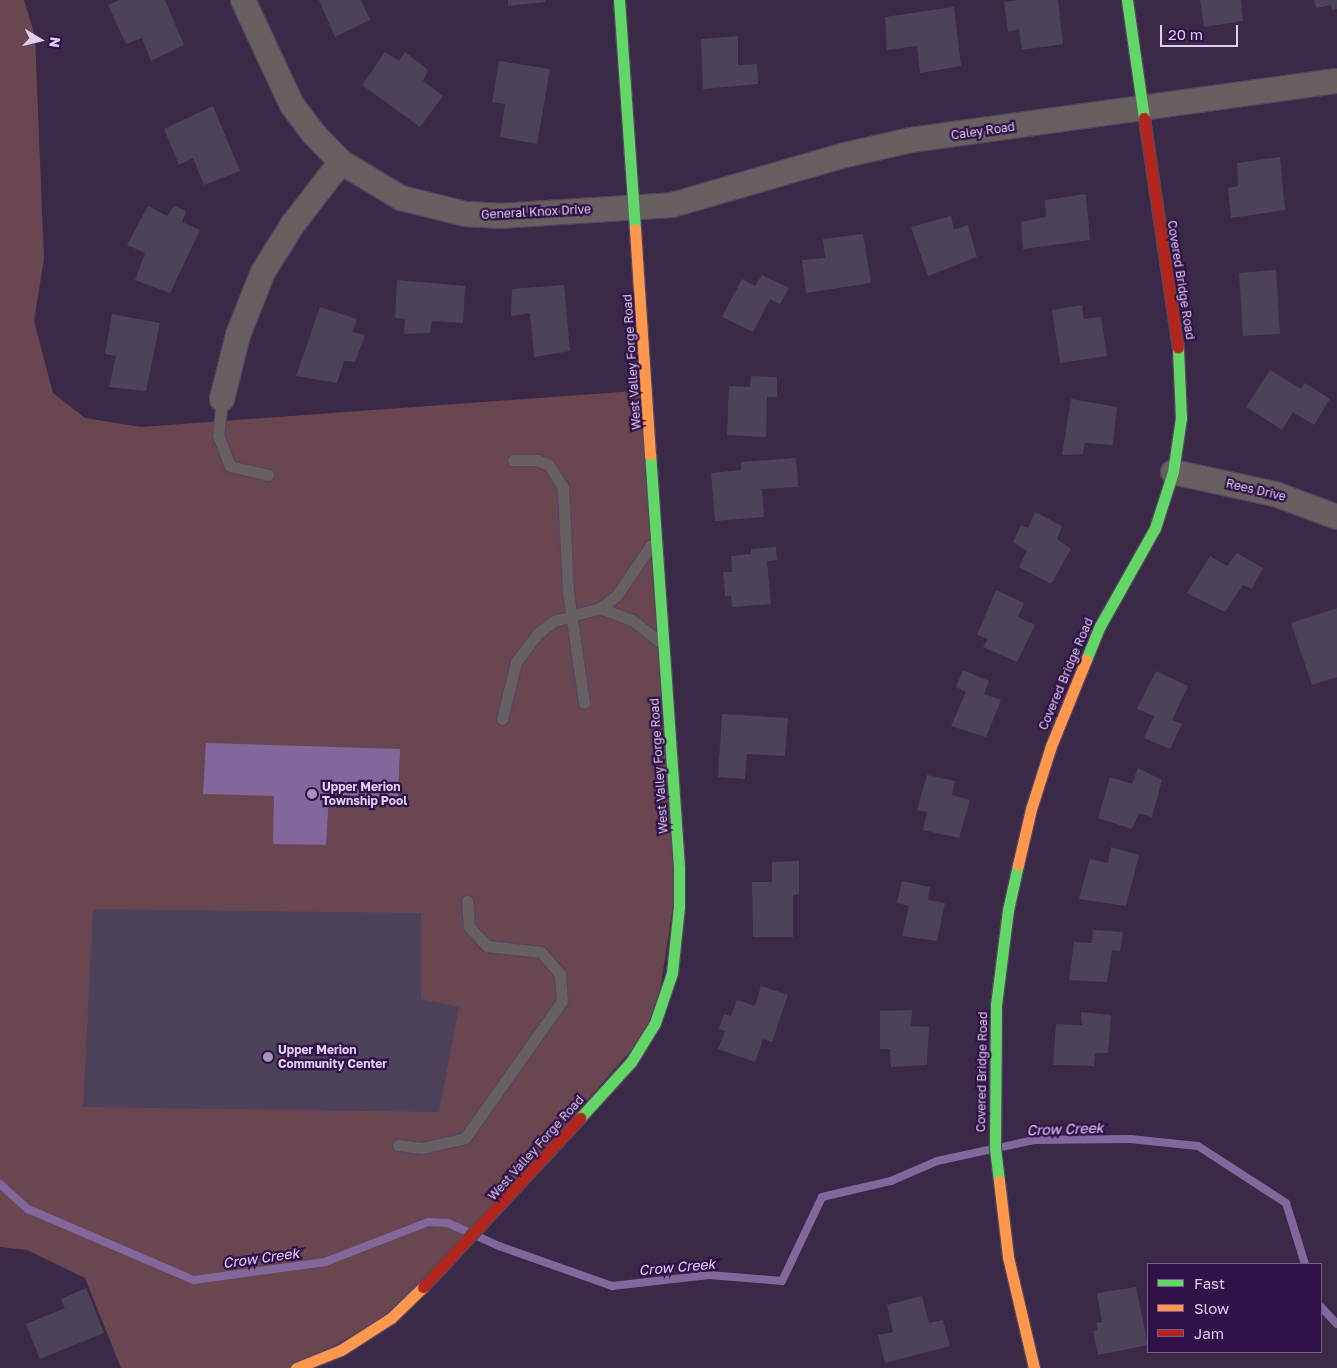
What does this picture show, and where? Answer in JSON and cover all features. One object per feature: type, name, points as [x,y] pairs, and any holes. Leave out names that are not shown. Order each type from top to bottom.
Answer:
[{"type":"main road","name":"West Valley Forge Road","points":[[296,1368],[341,1350],[391,1318],[458,1253],[631,1062],[651,1030],[665,1000],[672,973],[679,906],[658,535],[619,0]]},
{"type":"main road","name":"Covered Bridge Road","points":[[1034,1368],[1008,1257],[996,1169],[994,1053],[1001,958],[1008,910],[1031,809],[1064,708],[1100,626],[1155,528],[1173,472],[1181,418],[1182,388],[1127,0]]},
{"type":"street","name":"General Knox Drive","points":[[243,0],[292,105],[341,162],[401,198],[464,214],[499,216],[635,207]]},
{"type":"street","name":"Caley Road","points":[[635,207],[690,201],[877,147],[1337,81]]},
{"type":"street","points":[[222,399],[238,336],[263,272],[293,224],[341,162]]},
{"type":"street","name":"Rees Drive","points":[[1173,472],[1274,494],[1337,517]]},
{"type":"lane","points":[[222,399],[218,435],[230,466],[268,475]]},
{"type":"lane","points":[[514,460],[537,460],[549,465],[563,487],[571,616],[584,703]]},
{"type":"lane","points":[[502,719],[516,662],[538,633],[554,621],[600,608],[624,588],[658,535]]},
{"type":"lane","points":[[600,608],[632,620],[664,646]]},
{"type":"lane","points":[[398,1145],[422,1148],[465,1138],[562,1001],[560,974],[541,952],[487,946],[469,927],[468,901]]},
{"type":"shaded area","points":[[0,0],[24,0],[35,36],[44,259],[34,321],[53,393],[85,418],[141,427],[648,390],[679,867],[655,1023],[411,1301],[296,1368],[121,1368],[85,1278],[27,1250],[0,1247]]},
{"type":"shaded area","name":"Upper Merion Township Pool","points":[[206,743],[400,749],[398,797],[329,795],[326,845],[273,844],[274,796],[203,794]]},
{"type":"building","points":[[119,0],[165,0],[184,45],[151,61],[142,38],[126,44],[108,5]]},
{"type":"building","points":[[319,0],[361,0],[370,20],[335,37]]},
{"type":"building","points":[[508,0],[545,0],[545,2],[508,6]]},
{"type":"building","points":[[1058,0],[1063,44],[1022,50],[1019,29],[1008,32],[1004,2]]},
{"type":"building","points":[[1200,0],[1241,0],[1243,21],[1204,27]]},
{"type":"building","points":[[1314,0],[1337,0],[1337,9],[1332,10],[1331,5],[1316,8]]},
{"type":"building","points":[[954,7],[961,66],[920,73],[917,46],[887,50],[885,17]]},
{"type":"building","points":[[738,36],[738,65],[757,64],[758,84],[703,89],[701,39]]},
{"type":"building","points":[[385,52],[399,61],[405,52],[428,70],[423,81],[443,96],[420,127],[362,85]]},
{"type":"building","points":[[499,61],[550,69],[537,144],[500,137],[505,104],[492,102]]},
{"type":"building","points":[[213,106],[240,171],[204,185],[193,158],[179,165],[164,129]]},
{"type":"building","points":[[1280,157],[1285,210],[1231,218],[1228,188],[1238,186],[1237,163]]},
{"type":"building","points":[[1086,194],[1090,240],[1023,249],[1021,222],[1046,217],[1045,200]]},
{"type":"building","points":[[148,206],[167,216],[174,206],[186,211],[182,222],[200,230],[170,293],[135,280],[145,253],[127,245]]},
{"type":"building","points":[[951,216],[954,230],[968,225],[977,257],[928,276],[911,227]]},
{"type":"building","points":[[863,234],[871,283],[806,293],[802,260],[825,258],[823,239]]},
{"type":"building","points":[[1276,270],[1280,334],[1243,336],[1239,273]]},
{"type":"building","points":[[762,275],[789,288],[780,304],[770,299],[753,332],[722,317],[742,279],[755,286]]},
{"type":"building","points":[[397,280],[465,286],[463,323],[432,321],[430,333],[404,334],[405,319],[395,318]]},
{"type":"building","points":[[564,285],[570,351],[534,357],[530,313],[511,316],[512,289]]},
{"type":"building","points":[[1082,305],[1084,319],[1101,317],[1107,356],[1060,363],[1052,310]]},
{"type":"building","points":[[320,307],[357,319],[352,332],[365,335],[355,362],[344,361],[337,383],[296,376]]},
{"type":"building","points":[[112,314],[160,323],[146,391],[109,387],[116,356],[105,354]]},
{"type":"building","points":[[1270,370],[1301,389],[1305,383],[1330,399],[1314,425],[1293,412],[1282,430],[1246,407]]},
{"type":"building","points":[[751,376],[777,377],[777,397],[767,397],[766,437],[727,435],[729,386],[750,387]]},
{"type":"building","points":[[1071,399],[1117,407],[1113,445],[1085,443],[1083,454],[1062,455]]},
{"type":"building","points":[[796,458],[798,487],[762,489],[764,517],[715,521],[711,473],[741,470],[741,462]]},
{"type":"building","points":[[1035,512],[1062,526],[1057,539],[1071,549],[1051,584],[1019,567],[1027,551],[1013,542],[1021,525],[1028,528]]},
{"type":"building","points":[[776,547],[777,560],[767,561],[771,604],[732,607],[731,596],[725,596],[723,572],[732,572],[731,556],[751,554],[751,549]]},
{"type":"building","points":[[1237,553],[1263,568],[1252,589],[1243,585],[1225,612],[1187,593],[1210,556],[1227,566]]},
{"type":"building","points":[[996,590],[1024,603],[1018,617],[1035,625],[1017,662],[983,647],[988,639],[977,635]]},
{"type":"building","points":[[1337,608],[1337,677],[1312,685],[1291,623]]},
{"type":"building","points":[[963,670],[989,681],[984,694],[1001,700],[986,737],[951,726],[966,692],[956,687]]},
{"type":"building","points":[[1156,671],[1188,686],[1172,720],[1182,724],[1170,749],[1144,738],[1154,716],[1137,709]]},
{"type":"building","points":[[722,714],[788,718],[785,756],[747,754],[745,779],[718,777]]},
{"type":"building","points":[[1138,768],[1162,780],[1152,817],[1139,813],[1132,829],[1098,818],[1110,777],[1132,784]]},
{"type":"building","points":[[927,775],[955,781],[952,795],[970,800],[959,838],[923,830],[927,812],[917,810]]},
{"type":"building","points":[[1111,847],[1139,855],[1126,906],[1079,899],[1090,859],[1108,863]]},
{"type":"building","points":[[799,861],[799,894],[793,895],[793,937],[753,937],[752,882],[772,882],[772,862]]},
{"type":"building","points":[[902,881],[930,887],[928,900],[945,903],[937,941],[902,936],[909,906],[897,903]]},
{"type":"building","name":"Upper Merion Community Center","points":[[93,909],[421,913],[421,999],[459,1007],[439,1112],[83,1107]]},
{"type":"building","points":[[1093,930],[1123,932],[1120,951],[1112,950],[1107,982],[1069,980],[1074,942],[1092,943]]},
{"type":"building","points":[[761,986],[788,995],[772,1042],[763,1039],[755,1062],[718,1049],[725,1031],[719,1029],[724,1014],[731,1016],[737,1000],[755,1006]]},
{"type":"building","points":[[912,1010],[911,1026],[929,1027],[927,1065],[891,1067],[890,1049],[880,1049],[880,1011]]},
{"type":"building","points":[[1081,1012],[1111,1015],[1108,1053],[1095,1053],[1094,1066],[1053,1065],[1056,1024],[1082,1025]]},
{"type":"building","points":[[1136,1287],[1147,1345],[1098,1355],[1093,1331],[1098,1330],[1096,1323],[1102,1322],[1097,1293]]},
{"type":"building","points":[[86,1288],[104,1333],[40,1359],[26,1324],[65,1308],[61,1299]]},
{"type":"building","points":[[922,1296],[929,1323],[943,1320],[950,1346],[885,1363],[878,1335],[893,1332],[887,1305]]},
{"type":"waterway","name":"Crow Creek","points":[[0,1184],[28,1209],[194,1280],[325,1262],[428,1222],[448,1223],[499,1246],[612,1286],[709,1275],[782,1281],[822,1197],[891,1181],[937,1161],[1034,1140],[1130,1139],[1198,1146],[1286,1203],[1305,1263]]},
{"type":"waterway","name":"Crow Creek","points":[[1322,1308],[1337,1324]]},
{"type":"traffic: fast","points":[[619,0],[635,229]]},
{"type":"traffic: fast","points":[[1127,0],[1144,118]]},
{"type":"traffic: fast","points":[[1086,660],[1100,626],[1155,528],[1173,472],[1181,418],[1178,348]]},
{"type":"traffic: fast","points":[[580,1118],[631,1062],[655,1023],[672,973],[679,906],[679,867],[650,455]]},
{"type":"traffic: fast","points":[[999,1181],[995,1148],[996,1005],[1008,910],[1018,865]]},
{"type":"traffic: slow","points":[[635,229],[650,455]]},
{"type":"traffic: slow","points":[[1018,865],[1031,809],[1051,746],[1086,660]]},
{"type":"traffic: slow","points":[[999,1181],[1008,1257],[1034,1368]]},
{"type":"traffic: slow","points":[[296,1368],[341,1350],[391,1318],[423,1287]]},
{"type":"traffic: jam","points":[[1144,118],[1178,348]]},
{"type":"traffic: jam","points":[[423,1287],[580,1118]]},
{"type":"place","name":"Upper Merion Township Pool","points":[[312,794]]},
{"type":"place","name":"Upper Merion Community Center","points":[[268,1057]]}]
